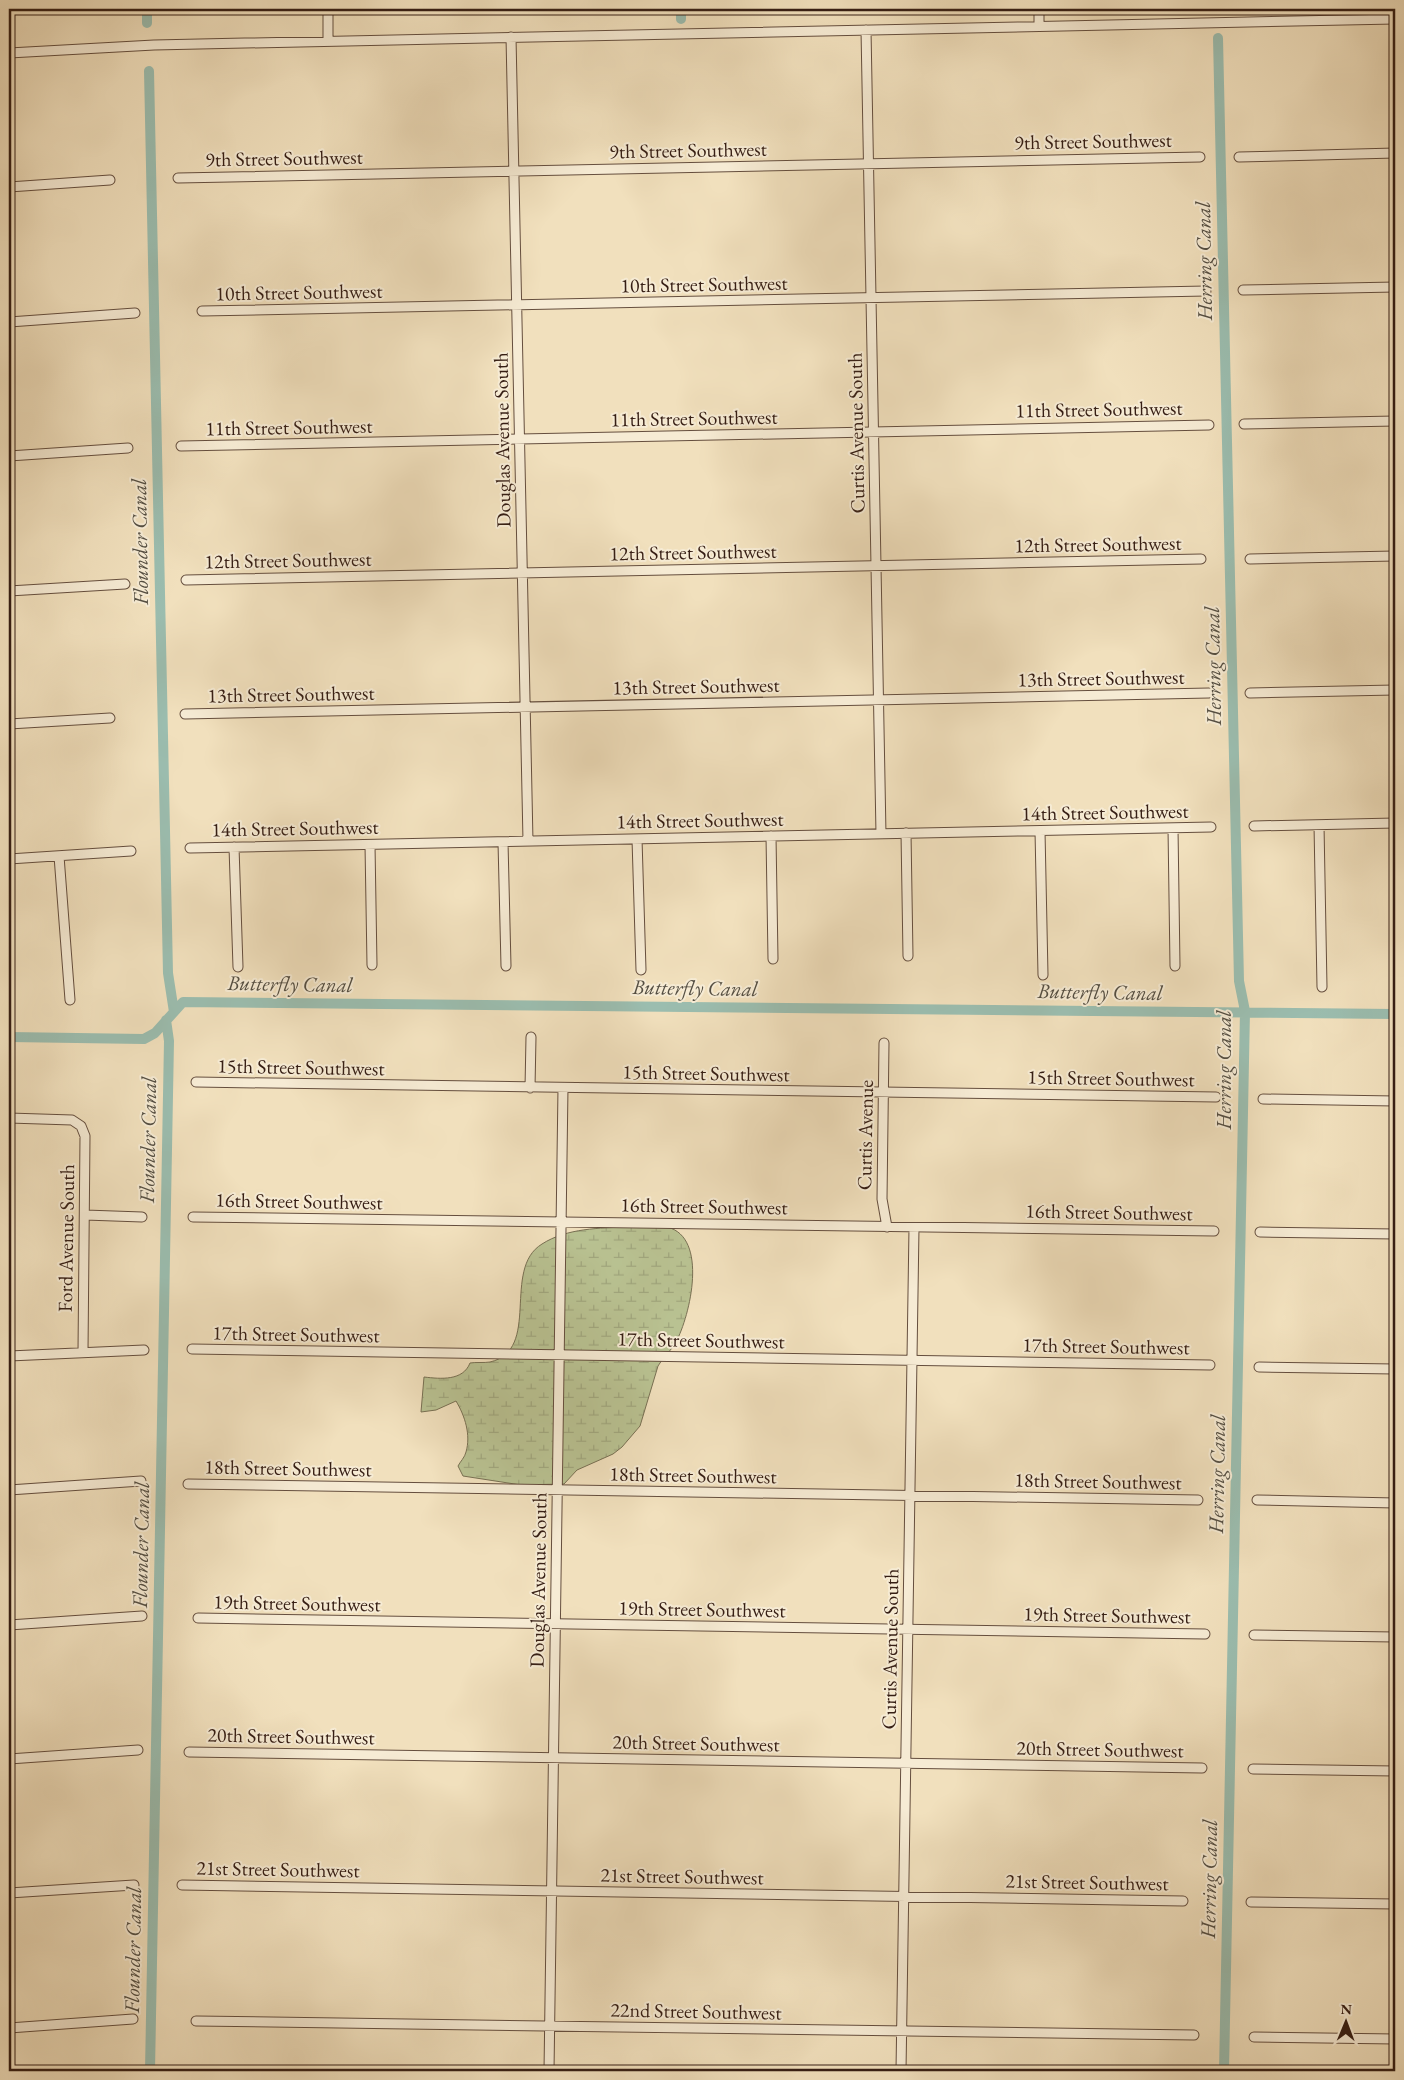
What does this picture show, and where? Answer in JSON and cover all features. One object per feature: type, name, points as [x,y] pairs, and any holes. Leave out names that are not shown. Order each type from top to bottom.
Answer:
[{"type":"street","points":[[328,9],[328,41]]},
{"type":"street","points":[[1039,9],[1039,26]]},
{"type":"street","points":[[9,53],[126,45],[1394,19],[1394,9]]},
{"type":"street","name":"Curtis Avenue South","points":[[866,30],[881,834]]},
{"type":"street","name":"Douglas Avenue South","points":[[511,37],[528,841]]},
{"type":"street","points":[[1239,157],[1395,153]]},
{"type":"street","name":"9th Street Southwest","points":[[178,178],[1200,157]]},
{"type":"street","points":[[9,187],[110,180]]},
{"type":"street","points":[[1243,290],[1395,287]]},
{"type":"street","name":"10th Street Southwest","points":[[202,311],[1206,291]]},
{"type":"street","points":[[9,322],[135,313]]},
{"type":"street","points":[[1244,424],[1395,421]]},
{"type":"street","name":"11th Street Southwest","points":[[181,446],[1208,425]]},
{"type":"street","points":[[9,456],[128,448]]},
{"type":"street","points":[[1250,559],[1395,556]]},
{"type":"street","name":"12th Street Southwest","points":[[186,580],[1201,560]]},
{"type":"street","points":[[9,591],[125,584]]},
{"type":"street","points":[[1250,693],[1395,690]]},
{"type":"street","name":"13th Street Southwest","points":[[185,714],[1209,693]]},
{"type":"street","points":[[9,724],[110,718]]},
{"type":"street","points":[[1254,826],[1395,824]]},
{"type":"street","points":[[1319,825],[1322,987]]},
{"type":"street","name":"14th Street Southwest","points":[[190,848],[1211,827]]},
{"type":"street","points":[[1173,828],[1175,966]]},
{"type":"street","points":[[1040,831],[1043,974]]},
{"type":"street","points":[[906,834],[908,956]]},
{"type":"street","points":[[771,836],[773,959]]},
{"type":"street","points":[[637,839],[641,970]]},
{"type":"street","points":[[503,842],[506,966]]},
{"type":"street","points":[[370,844],[372,965]]},
{"type":"street","points":[[234,847],[238,967]]},
{"type":"street","points":[[9,859],[131,851]]},
{"type":"street","points":[[59,856],[70,1000]]},
{"type":"street","points":[[530,1088],[531,1037]]},
{"type":"street","name":"Curtis Avenue","points":[[884,1043],[882,1199],[888,1227]]},
{"type":"street","name":"15th Street Southwest","points":[[196,1082],[1216,1098]]},
{"type":"street","name":"Douglas Avenue South","points":[[549,2071],[563,1088]]},
{"type":"street","points":[[1263,1099],[1395,1101]]},
{"type":"street","name":"Ford Avenue South","points":[[9,1118],[72,1120],[80,1126],[85,1136],[83,1352]]},
{"type":"street","points":[[85,1215],[142,1217]]},
{"type":"street","name":"16th Street Southwest","points":[[193,1217],[1214,1231]]},
{"type":"street","name":"Curtis Avenue South","points":[[901,2071],[914,1228]]},
{"type":"street","points":[[1260,1232],[1395,1234]]},
{"type":"street","name":"17th Street Southwest","points":[[192,1349],[1210,1365]]},
{"type":"street","points":[[9,1356],[144,1350]]},
{"type":"street","points":[[1258,1367],[1395,1369]]},
{"type":"street","points":[[9,1490],[141,1481]]},
{"type":"street","name":"18th Street Southwest","points":[[188,1484],[1198,1500]]},
{"type":"street","points":[[1257,1500],[1395,1503]]},
{"type":"street","points":[[9,1625],[142,1616]]},
{"type":"street","name":"19th Street Southwest","points":[[198,1618],[1205,1634]]},
{"type":"street","points":[[1254,1635],[1395,1637]]},
{"type":"street","points":[[9,1759],[138,1750]]},
{"type":"street","name":"20th Street Southwest","points":[[189,1752],[1202,1768]]},
{"type":"street","points":[[1253,1769],[1395,1771]]},
{"type":"street","points":[[9,1893],[134,1885]]},
{"type":"street","name":"21st Street Southwest","points":[[182,1885],[1183,1901]]},
{"type":"street","points":[[1251,1902],[1395,1904]]},
{"type":"street","points":[[9,2028],[133,2019]]},
{"type":"street","name":"22nd Street Southwest","points":[[196,2021],[1194,2035]]},
{"type":"street","points":[[1254,2036],[1395,2039]]},
{"type":"green space","points":[[653,1226],[667,1227],[680,1234],[688,1246],[692,1261],[692,1278],[690,1297],[681,1330],[676,1342],[658,1366],[640,1426],[622,1447],[613,1454],[577,1470],[564,1484],[521,1485],[463,1476],[458,1466],[465,1454],[468,1439],[462,1413],[456,1401],[436,1410],[421,1412],[424,1377],[451,1378],[462,1373],[470,1363],[490,1362],[505,1355],[514,1342],[518,1326],[524,1271],[530,1256],[542,1244],[573,1232]]},
{"type":"waterway","name":"Flounder Canal","points":[[147,9],[147,23]]},
{"type":"waterway","points":[[681,9],[681,19]]},
{"type":"waterway","name":"Herring Canal","points":[[1218,38],[1239,981],[1245,1011],[1224,2071]]},
{"type":"waterway","name":"Flounder Canal","points":[[149,71],[168,973],[174,1012]]},
{"type":"waterway","name":"Butterfly Canal","points":[[9,1037],[144,1039],[155,1033],[183,1002],[1395,1014]]},
{"type":"waterway","name":"Flounder Canal","points":[[150,2071],[169,1041],[166,1020]]}]
